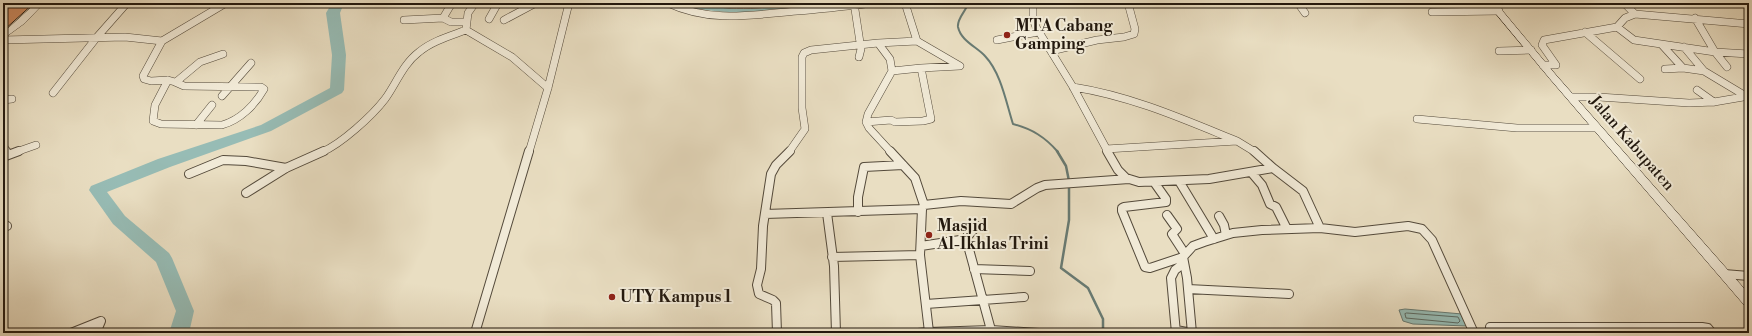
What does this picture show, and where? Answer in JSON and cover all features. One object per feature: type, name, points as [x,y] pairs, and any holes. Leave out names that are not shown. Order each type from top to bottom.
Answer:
[{"type":"main road","name":"Jalan Kabupaten","points":[[1495,7],[1570,97],[1749,304]]},
{"type":"street","points":[[3,37],[40,3]]},
{"type":"street","points":[[53,93],[96,38],[127,3]]},
{"type":"street","points":[[168,80],[155,105],[152,121],[161,124],[229,124],[237,120],[264,89],[261,87],[184,86],[168,80],[149,81],[144,79],[143,76],[162,41],[226,3]]},
{"type":"street","points":[[443,18],[452,3]]},
{"type":"street","points":[[466,30],[470,10],[475,3]]},
{"type":"street","points":[[489,19],[498,3]]},
{"type":"street","points":[[504,20],[536,3]]},
{"type":"street","points":[[475,333],[506,234],[548,88],[569,3]]},
{"type":"street","points":[[668,3],[691,12],[724,16],[768,14],[873,3]]},
{"type":"street","points":[[711,3],[739,6],[799,3]]},
{"type":"street","points":[[905,3],[917,41]]},
{"type":"street","points":[[1101,3],[1033,3],[1033,22],[1073,87],[1106,149],[1122,174],[1129,179],[1139,182],[1154,182],[1209,179],[1273,168]]},
{"type":"street","points":[[1051,51],[1097,40],[1124,37],[1134,34],[1135,29],[1128,3]]},
{"type":"street","points":[[1298,3],[1305,13]]},
{"type":"street","points":[[1624,3],[1635,14]]},
{"type":"street","points":[[854,4],[861,49],[858,54],[859,56]]},
{"type":"street","points":[[1432,12],[1495,7]]},
{"type":"street","points":[[1543,65],[1556,65],[1546,52],[1542,41],[1549,38],[1617,27],[1625,18],[1635,14],[1695,18],[1749,24]]},
{"type":"street","points":[[404,20],[443,18],[453,23],[467,22]]},
{"type":"street","points":[[1695,18],[1715,52],[1727,67]]},
{"type":"street","points":[[1617,27],[1634,40],[1715,52],[1749,54]]},
{"type":"street","points":[[466,30],[512,57],[548,88]]},
{"type":"street","points":[[246,193],[286,168],[329,149],[362,123],[384,100],[404,68],[418,52],[438,40],[466,30]]},
{"type":"street","points":[[998,40],[1038,32]]},
{"type":"street","points":[[1585,32],[1640,79]]},
{"type":"street","points":[[3,40],[125,37],[162,41]]},
{"type":"street","points":[[777,333],[777,305],[773,300],[759,294],[757,289],[761,269],[765,214],[771,174],[776,165],[793,148],[805,129],[802,108],[803,55],[811,50],[860,44],[917,41],[960,66],[892,71]]},
{"type":"street","points":[[878,43],[890,59],[892,71],[868,114],[866,122],[869,128],[915,178],[923,207],[920,255],[929,332]]},
{"type":"street","points":[[1662,45],[1683,68]]},
{"type":"street","points":[[1684,47],[1704,71],[1746,95]]},
{"type":"street","points":[[1499,51],[1531,50]]},
{"type":"street","points":[[176,82],[200,62],[223,54]]},
{"type":"street","points":[[222,96],[251,63]]},
{"type":"street","points":[[866,122],[891,120],[895,122],[931,120],[921,68]]},
{"type":"street","points":[[1665,69],[1683,68],[1704,71]]},
{"type":"street","points":[[1073,87],[1104,92],[1132,100],[1237,141],[1252,150],[1303,191],[1313,209],[1320,228]]},
{"type":"street","points":[[1697,90],[1714,102]]},
{"type":"street","points":[[1570,97],[1599,97],[1689,103],[1730,100],[1746,95]]},
{"type":"street","points":[[3,100],[12,99]]},
{"type":"street","points":[[196,125],[212,105]]},
{"type":"street","points":[[1417,119],[1511,128],[1597,128]]},
{"type":"street","points":[[1106,149],[1237,141]]},
{"type":"street","points":[[3,143],[5,156],[36,145]]},
{"type":"street","points":[[189,174],[223,160],[246,161],[286,168]]},
{"type":"street","points":[[858,212],[858,197],[864,167],[903,165]]},
{"type":"street","points":[[1251,172],[1262,185],[1270,204],[1276,207],[1286,229]]},
{"type":"street","points":[[765,214],[858,212],[923,207],[961,200],[1011,204],[1037,188],[1062,183],[1129,179]]},
{"type":"street","points":[[1179,181],[1214,239]]},
{"type":"street","points":[[1154,182],[1166,199],[1166,202],[1124,207],[1121,209],[1146,268],[1151,268],[1184,258]]},
{"type":"street","points":[[827,213],[834,266],[836,333]]},
{"type":"street","points":[[1167,216],[1177,229],[1172,234],[1184,258],[1192,333],[1176,332],[1171,278],[1175,270],[1184,258],[1193,246],[1226,235],[1248,231],[1320,228],[1355,232],[1402,226],[1422,229],[1429,235],[1474,333]]},
{"type":"street","points":[[1219,216],[1224,225],[1226,235]]},
{"type":"street","points":[[921,246],[964,240],[976,226]]},
{"type":"street","points":[[964,240],[967,243],[977,282],[984,300],[991,330]]},
{"type":"street","points":[[832,257],[920,255]]},
{"type":"street","points":[[974,269],[1030,271]]},
{"type":"street","points":[[1724,274],[1749,276]]},
{"type":"street","points":[[1188,289],[1289,294]]},
{"type":"street","points":[[926,304],[1024,297]]},
{"type":"street","points":[[71,333],[96,322],[102,322],[96,333]]},
{"type":"street","points":[[1490,327],[1611,330],[1702,327],[1708,328],[1712,333]]},
{"type":"street","points":[[918,333],[991,330],[1038,333]]},
{"type":"water","points":[[1405,309],[1462,314],[1467,326],[1413,324],[1403,321],[1399,310]]},
{"type":"building","points":[[3,3],[34,3],[3,31]]},
{"type":"waterway","points":[[179,333],[185,311],[163,258],[119,220],[97,190],[164,163],[266,128],[337,90],[339,55],[333,13],[338,3]]},
{"type":"waterway","points":[[683,3],[701,8],[740,11],[779,9],[837,3]]},
{"type":"waterway","points":[[962,3],[966,8],[958,22],[960,32],[962,36],[991,63],[999,79],[1013,124],[1038,134],[1057,151]]},
{"type":"waterway","points":[[1057,151],[1066,166],[1069,181]]},
{"type":"waterway","points":[[1069,186],[1069,220],[1061,268],[1088,288],[1103,319],[1103,333]]},
{"type":"place","name":"MTA Cabang Gamping","points":[[1007,35]]},
{"type":"place","name":"Masjid Al-Ikhlas Trini","points":[[929,235]]},
{"type":"place","name":"UTY Kampus 1","points":[[612,297]]}]
